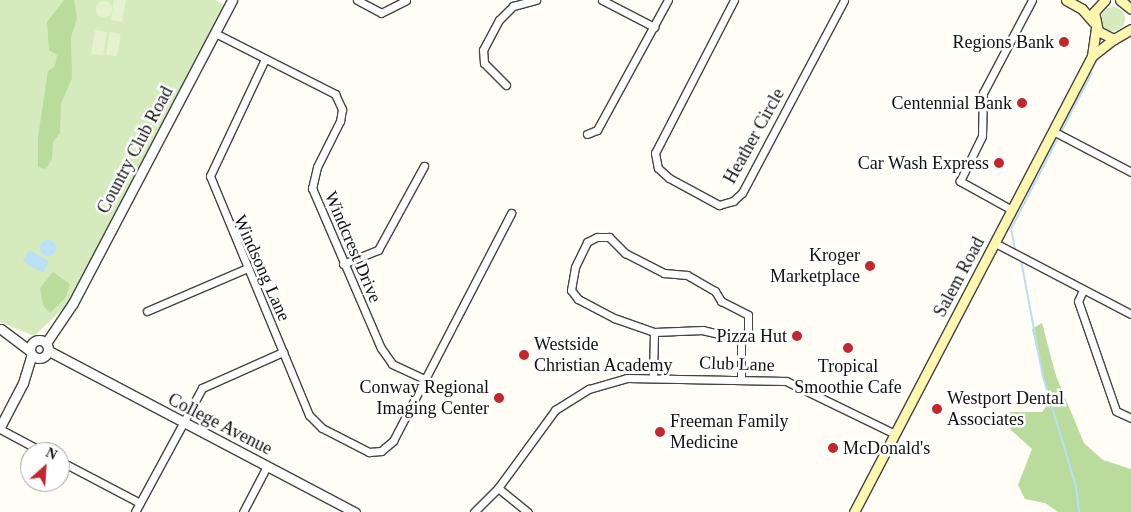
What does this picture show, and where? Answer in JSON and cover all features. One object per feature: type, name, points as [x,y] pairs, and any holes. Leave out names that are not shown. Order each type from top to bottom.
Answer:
[{"type":"main road","points":[[1066,0],[1082,8],[1095,26],[1114,39],[1127,37],[1131,29]]},
{"type":"main road","points":[[1094,0],[1100,0]]},
{"type":"main road","name":"Salem Road","points":[[854,512],[1092,56],[1096,9],[1105,0]]},
{"type":"main road","points":[[1120,0],[1131,8]]},
{"type":"main road","name":"Salem Road","points":[[1092,56],[1114,39]]},
{"type":"street","name":"Country Club Road","points":[[0,428],[39,350],[65,315],[232,0]]},
{"type":"street","points":[[357,0],[381,13],[406,0]]},
{"type":"street","points":[[506,85],[484,63],[483,50],[499,20],[513,6],[536,0]]},
{"type":"street","points":[[602,0],[654,27]]},
{"type":"street","points":[[586,134],[597,130],[668,0]]},
{"type":"street","name":"Heather Circle","points":[[734,0],[655,153],[658,168],[669,178],[720,205],[742,193],[844,0]]},
{"type":"street","points":[[1012,210],[960,181],[982,136],[983,93],[1032,0]]},
{"type":"street","name":"Windcrest Drive","points":[[215,33],[335,94],[342,109],[312,188],[343,264],[381,348],[392,364],[422,378]]},
{"type":"street","name":"Windsong Lane","points":[[266,59],[210,176],[245,269],[310,415],[322,428],[369,452],[380,451],[393,441],[422,378]]},
{"type":"street","points":[[1053,131],[1131,172]]},
{"type":"street","points":[[343,264],[378,250],[424,166]]},
{"type":"street","points":[[422,378],[511,213]]},
{"type":"street","points":[[741,339],[703,330],[654,332],[593,308],[571,290],[575,267],[587,242],[609,237],[649,266],[687,275],[715,291],[721,301],[748,315],[750,325],[741,339],[741,377]]},
{"type":"street","points":[[995,244],[1131,314]]},
{"type":"street","points":[[147,311],[245,269]]},
{"type":"street","points":[[1084,290],[1078,301],[1116,411],[1131,418]]},
{"type":"street","name":"College Avenue","points":[[0,329],[355,512]]},
{"type":"street","points":[[653,376],[654,332]]},
{"type":"street","points":[[135,512],[202,388],[283,352]]},
{"type":"street","name":"Club Lane","points":[[474,512],[498,488],[534,435],[561,405],[604,383],[653,376],[741,377],[781,380],[808,388],[895,434]]},
{"type":"street","points":[[0,428],[25,442]]},
{"type":"street","points":[[70,466],[140,503]]},
{"type":"street","points":[[243,512],[267,466]]},
{"type":"street","points":[[498,488],[528,512]]},
{"type":"green space","points":[[0,0],[215,0],[224,5],[68,304],[34,336],[0,322]]},
{"type":"green space","points":[[64,0],[74,0],[77,18],[71,37],[72,78],[61,104],[60,133],[53,142],[52,159],[46,169],[38,167],[38,137],[48,71],[55,66],[57,55],[49,50],[47,22]]},
{"type":"green space","points":[[114,0],[126,0],[122,22],[111,20]]},
{"type":"green space","points":[[101,1],[107,1],[112,6],[110,15],[101,17],[96,12],[96,6]]},
{"type":"green space","points":[[1113,7],[1118,8],[1124,14],[1124,24],[1118,30],[1113,31],[1108,30],[1102,24],[1101,19],[1102,14],[1108,8]]},
{"type":"green space","points":[[95,30],[107,32],[103,56],[91,54]]},
{"type":"green space","points":[[110,32],[121,34],[117,57],[106,55]]},
{"type":"green space","points":[[53,272],[70,284],[66,297],[50,313],[43,305],[40,288]]},
{"type":"green space","points":[[1042,323],[1056,376],[1084,443],[1103,460],[1131,469],[1131,512],[1058,512],[1045,503],[1025,499],[1018,485],[1032,449],[1011,430],[1009,412],[1042,412],[1049,403],[1032,329]]},
{"type":"water","points":[[48,240],[56,248],[48,256],[40,248]]},
{"type":"water","points":[[29,250],[49,261],[43,273],[23,261]]},
{"type":"waterway","points":[[1062,130],[1092,73]]},
{"type":"waterway","points":[[1015,249],[1011,229],[1057,140]]},
{"type":"waterway","points":[[1021,260],[1043,377],[1076,486],[1079,512]]},
{"type":"place","name":"Regions Bank","points":[[1064,42]]},
{"type":"place","name":"Centennial Bank","points":[[1022,103]]},
{"type":"place","name":"Car Wash Express","points":[[999,163]]},
{"type":"place","name":"Kroger Marketplace","points":[[870,266]]},
{"type":"place","name":"Pizza Hut","points":[[797,336]]},
{"type":"place","name":"Tropical Smoothie Cafe","points":[[848,348]]},
{"type":"place","name":"Westside Christian Academy","points":[[524,355]]},
{"type":"place","name":"Conway Regional Imaging Center","points":[[499,398]]},
{"type":"place","name":"Westport Dental Associates","points":[[937,409]]},
{"type":"place","name":"Freeman Family Medicine","points":[[660,432]]},
{"type":"place","name":"McDonald's","points":[[833,448]]}]
